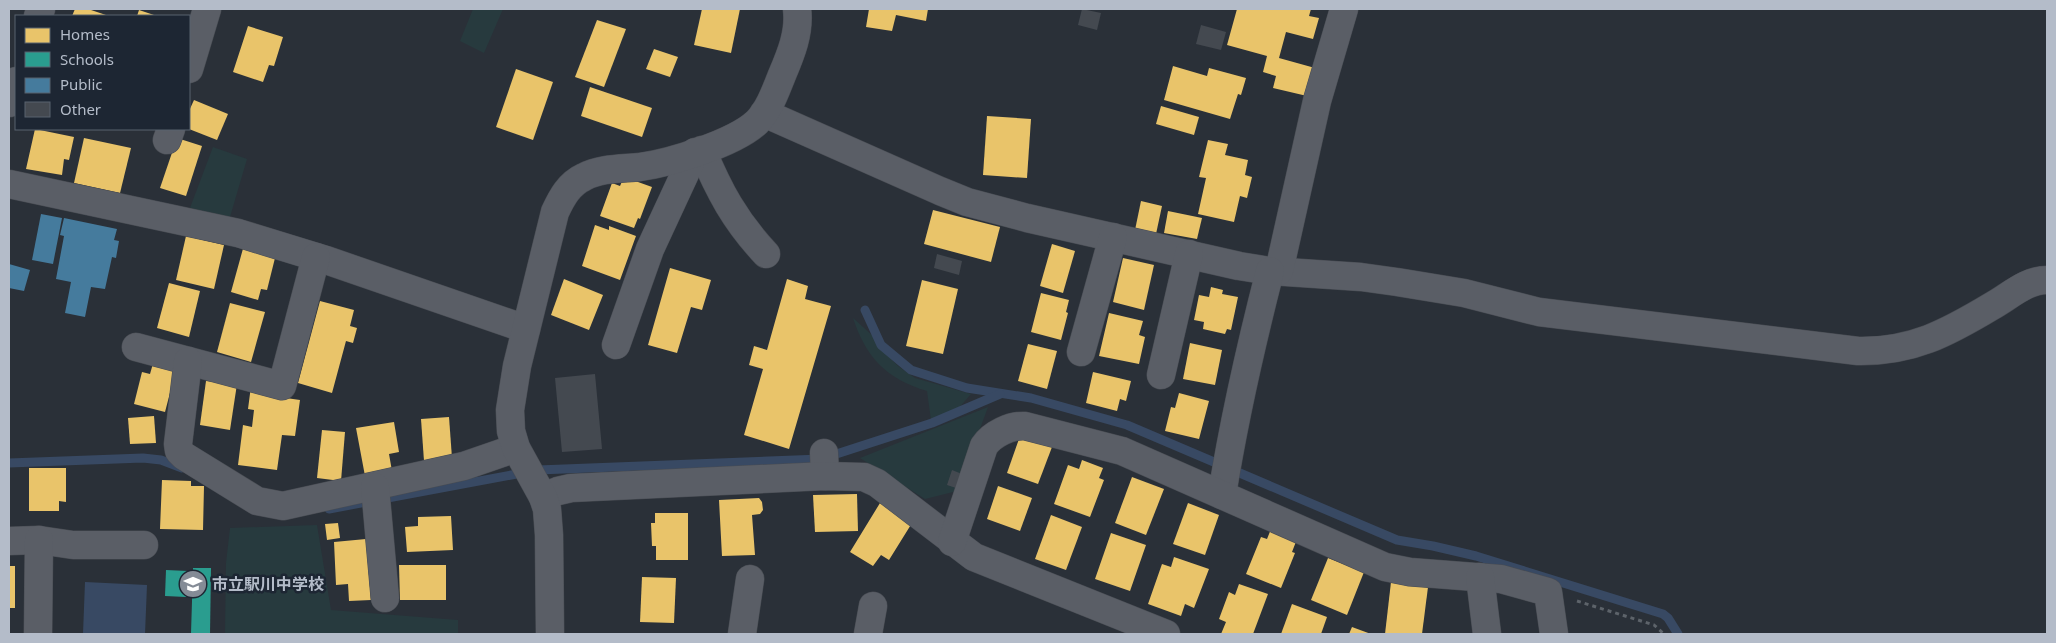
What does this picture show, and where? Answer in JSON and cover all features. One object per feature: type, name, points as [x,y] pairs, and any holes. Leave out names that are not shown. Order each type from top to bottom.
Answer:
[{"type":"street","points":[[190,66],[207,9]]},
{"type":"street","points":[[550,634],[547,509],[543,497],[516,448],[511,431],[510,410],[517,366],[555,212],[568,189],[583,177],[657,164],[699,151],[750,128],[764,112],[780,80],[794,45],[797,30],[797,9]]},
{"type":"street","points":[[1222,495],[1231,435],[1243,382],[1275,271],[1317,102],[1344,9]]},
{"type":"street","points":[[9,103],[15,84]]},
{"type":"street","points":[[764,112],[956,198],[1027,218],[1275,271],[1361,277],[1397,282],[1464,293],[1539,312],[1876,352],[1902,348],[1932,338],[1966,322],[2030,283],[2047,280]]},
{"type":"street","points":[[699,151],[724,201],[748,234],[766,254]]},
{"type":"street","points":[[616,345],[650,249],[699,151]]},
{"type":"street","points":[[9,184],[227,230],[316,257],[526,329]]},
{"type":"street","points":[[1081,352],[1113,237]]},
{"type":"street","points":[[1161,376],[1189,254]]},
{"type":"street","points":[[136,347],[282,386],[316,257]]},
{"type":"street","points":[[188,361],[178,444],[179,451],[184,456],[257,501],[275,506],[294,504],[375,487],[464,466],[516,448]]},
{"type":"street","points":[[952,542],[984,446],[990,438],[1014,426],[1025,426],[1103,445],[1154,464],[1385,567],[1410,572],[1501,579],[1548,592],[1554,634]]},
{"type":"street","points":[[543,497],[558,490],[571,488],[824,464],[877,483],[974,557],[1166,634]]},
{"type":"street","points":[[375,487],[385,598]]},
{"type":"street","points":[[9,541],[39,540],[73,545],[144,545]]},
{"type":"street","points":[[38,634],[39,540]]},
{"type":"street","points":[[1480,577],[1487,634]]},
{"type":"street","points":[[742,634],[750,579]]},
{"type":"street","points":[[868,634],[873,606]]},
{"type":"path","points":[[1548,592],[1654,625],[1664,634]]},
{"type":"green space","points":[[473,9],[503,9],[484,53],[460,41]]},
{"type":"green space","points":[[213,147],[247,159],[230,217],[190,208]]},
{"type":"green space","points":[[853,318],[874,337],[883,351],[898,366],[915,378],[971,394],[957,410],[931,420],[927,391],[900,380],[880,365],[864,345]]},
{"type":"green space","points":[[988,407],[957,491],[925,499],[860,458]]},
{"type":"green space","points":[[317,525],[331,610],[458,620],[458,634],[225,634],[226,563],[230,528]]},
{"type":"water","points":[[85,582],[147,585],[145,634],[83,634]]},
{"type":"building: Homes","points":[[75,9],[88,9],[106,15],[72,15]]},
{"type":"building: Homes","points":[[702,9],[740,9],[731,53],[694,45]]},
{"type":"building: Homes","points":[[869,9],[928,9],[926,21],[896,15],[892,31],[866,27]]},
{"type":"building: Homes","points":[[1237,9],[1311,9],[1309,16],[1319,18],[1313,39],[1286,32],[1279,58],[1315,68],[1307,96],[1273,88],[1276,76],[1263,72],[1267,56],[1227,45]]},
{"type":"building: Homes","points":[[139,10],[154,15],[137,15]]},
{"type":"building: Homes","points":[[597,20],[626,29],[604,87],[575,77]]},
{"type":"building: Homes","points":[[248,26],[283,37],[274,66],[269,65],[263,82],[233,72]]},
{"type":"building: Homes","points":[[654,49],[678,57],[670,77],[646,69]]},
{"type":"building: Homes","points":[[1173,66],[1207,76],[1209,68],[1246,78],[1241,95],[1238,94],[1230,119],[1164,100]]},
{"type":"building: Homes","points":[[516,69],[553,82],[533,140],[496,127]]},
{"type":"building: Homes","points":[[590,87],[652,108],[642,137],[581,116]]},
{"type":"building: Homes","points":[[194,100],[228,114],[217,140],[190,129],[190,109]]},
{"type":"building: Homes","points":[[1161,106],[1199,117],[1194,135],[1156,124]]},
{"type":"building: Homes","points":[[987,116],[1031,119],[1027,178],[983,175]]},
{"type":"building: Homes","points":[[35,130],[74,137],[69,160],[64,159],[62,175],[26,169]]},
{"type":"building: Homes","points":[[84,138],[131,148],[120,193],[74,183]]},
{"type":"building: Homes","points":[[177,138],[202,146],[186,196],[160,188]]},
{"type":"building: Homes","points":[[1208,140],[1228,144],[1225,155],[1248,160],[1245,175],[1252,177],[1247,198],[1240,196],[1234,222],[1198,214],[1206,178],[1199,177]]},
{"type":"building: Homes","points":[[624,177],[652,187],[640,219],[638,218],[634,228],[600,216],[612,183],[620,186]]},
{"type":"building: Homes","points":[[1141,201],[1162,206],[1156,234],[1135,230]]},
{"type":"building: Homes","points":[[933,210],[1000,227],[991,262],[924,244]]},
{"type":"building: Homes","points":[[1168,211],[1202,218],[1197,239],[1164,233]]},
{"type":"building: Homes","points":[[595,225],[609,230],[609,226],[636,236],[620,280],[582,266]]},
{"type":"building: Homes","points":[[186,236],[224,245],[214,289],[176,280]]},
{"type":"building: Homes","points":[[1052,244],[1075,251],[1063,293],[1040,286]]},
{"type":"building: Homes","points":[[244,245],[276,254],[267,290],[261,289],[258,300],[231,292]]},
{"type":"building: Homes","points":[[1123,258],[1154,265],[1144,310],[1113,302]]},
{"type":"building: Homes","points":[[670,268],[711,280],[702,310],[691,307],[677,353],[648,345]]},
{"type":"building: Homes","points":[[564,279],[603,295],[589,330],[551,315]]},
{"type":"building: Homes","points":[[787,279],[808,286],[805,299],[831,306],[789,449],[744,435],[763,369],[749,365],[754,346],[767,350]]},
{"type":"building: Homes","points":[[922,280],[958,289],[943,354],[906,346]]},
{"type":"building: Homes","points":[[169,283],[200,291],[189,337],[157,328]]},
{"type":"building: Homes","points":[[1211,287],[1223,290],[1222,294],[1238,297],[1231,330],[1227,329],[1225,334],[1203,329],[1204,322],[1194,320],[1199,295],[1209,297]]},
{"type":"building: Homes","points":[[1041,293],[1069,300],[1066,312],[1068,313],[1061,340],[1031,332]]},
{"type":"building: Homes","points":[[320,301],[354,310],[350,326],[357,328],[353,343],[346,341],[332,393],[298,383]]},
{"type":"building: Homes","points":[[230,303],[265,312],[251,362],[217,352]]},
{"type":"building: Homes","points":[[1109,313],[1143,321],[1139,335],[1145,337],[1139,364],[1099,356]]},
{"type":"building: Homes","points":[[1190,343],[1222,350],[1215,385],[1183,379]]},
{"type":"building: Homes","points":[[1028,344],[1057,351],[1047,389],[1018,381]]},
{"type":"building: Homes","points":[[154,360],[177,366],[165,412],[134,404],[142,372],[150,374]]},
{"type":"building: Homes","points":[[1093,372],[1131,381],[1126,401],[1120,399],[1117,411],[1086,403]]},
{"type":"building: Homes","points":[[206,381],[237,384],[230,430],[200,425]]},
{"type":"building: Homes","points":[[251,386],[286,398],[300,400],[295,436],[282,435],[277,470],[238,465],[243,425],[252,427],[254,410],[248,409]]},
{"type":"building: Homes","points":[[1179,393],[1209,401],[1199,439],[1165,431],[1171,407],[1175,408]]},
{"type":"building: Homes","points":[[154,416],[156,443],[130,444],[128,418]]},
{"type":"building: Homes","points":[[449,417],[452,458],[424,461],[421,419]]},
{"type":"building: Homes","points":[[394,422],[399,452],[389,454],[392,471],[365,476],[356,428]]},
{"type":"building: Homes","points":[[322,430],[345,432],[341,481],[317,478]]},
{"type":"building: Homes","points":[[1020,436],[1052,447],[1038,484],[1007,473]]},
{"type":"building: Homes","points":[[1082,460],[1103,468],[1099,478],[1104,480],[1090,517],[1054,504],[1068,465],[1079,469]]},
{"type":"building: Homes","points":[[29,468],[66,468],[66,502],[59,501],[59,511],[29,511]]},
{"type":"building: Homes","points":[[1132,477],[1164,489],[1146,535],[1115,523]]},
{"type":"building: Homes","points":[[162,480],[191,481],[191,486],[204,486],[203,530],[160,529]]},
{"type":"building: Homes","points":[[998,486],[1032,498],[1020,531],[987,519]]},
{"type":"building: Homes","points":[[857,494],[858,531],[815,532],[813,495]]},
{"type":"building: Homes","points":[[759,498],[762,502],[763,510],[760,514],[752,515],[755,555],[722,556],[719,500]]},
{"type":"building: Homes","points":[[880,503],[912,523],[889,560],[881,555],[873,566],[850,552]]},
{"type":"building: Homes","points":[[1188,503],[1219,515],[1205,555],[1173,544]]},
{"type":"building: Homes","points":[[655,513],[688,513],[688,560],[656,560],[656,546],[652,546],[651,523],[655,523]]},
{"type":"building: Homes","points":[[1051,515],[1082,527],[1066,570],[1035,559]]},
{"type":"building: Homes","points":[[451,516],[453,550],[407,552],[405,527],[418,526],[418,517]]},
{"type":"building: Homes","points":[[338,523],[340,538],[327,540],[325,524]]},
{"type":"building: Homes","points":[[1271,529],[1297,539],[1292,552],[1295,553],[1281,588],[1246,574],[1261,537],[1267,539]]},
{"type":"building: Homes","points":[[1111,533],[1146,545],[1130,591],[1095,579]]},
{"type":"building: Homes","points":[[366,539],[371,600],[349,601],[348,584],[336,585],[334,542]]},
{"type":"building: Homes","points":[[1174,557],[1209,569],[1194,608],[1185,604],[1181,616],[1148,604],[1162,564],[1171,567]]},
{"type":"building: Homes","points":[[1328,558],[1364,572],[1347,615],[1311,600]]},
{"type":"building: Homes","points":[[399,565],[446,565],[446,600],[400,600]]},
{"type":"building: Homes","points":[[9,566],[15,566],[15,608],[9,608]]},
{"type":"building: Homes","points":[[642,577],[676,578],[674,623],[640,622]]},
{"type":"building: Homes","points":[[1391,582],[1428,587],[1422,634],[1385,634]]},
{"type":"building: Homes","points":[[1239,584],[1268,594],[1253,634],[1221,634],[1226,622],[1219,619],[1229,592],[1235,595]]},
{"type":"building: Homes","points":[[1292,604],[1327,617],[1321,634],[1281,634]]},
{"type":"building: Homes","points":[[1352,627],[1371,634],[1349,634]]},
{"type":"building: Schools","points":[[193,568],[211,568],[210,634],[191,634]]},
{"type":"building: Schools","points":[[166,570],[188,571],[186,597],[165,596]]},
{"type":"building: Public","points":[[41,214],[62,218],[53,264],[32,260]]},
{"type":"building: Public","points":[[64,218],[117,229],[114,240],[119,241],[116,258],[112,257],[105,289],[91,287],[85,317],[65,313],[71,282],[56,279],[64,236],[60,235]]},
{"type":"building: Public","points":[[9,264],[30,270],[24,291],[9,288]]},
{"type":"building: Other","points":[[1082,9],[1101,13],[1097,30],[1078,25]]},
{"type":"building: Other","points":[[1201,25],[1226,32],[1221,50],[1196,44]]},
{"type":"building: Other","points":[[937,254],[962,261],[959,275],[934,268]]},
{"type":"building: Other","points":[[595,374],[602,449],[562,452],[555,378]]},
{"type":"building: Other","points":[[952,470],[962,474],[956,488],[947,485]]},
{"type":"waterway","points":[[865,310],[881,345],[911,370],[967,388],[1031,398],[1127,425],[1397,540],[1476,556],[1663,614],[1668,618],[1678,634]]},
{"type":"waterway","points":[[329,509],[538,470],[821,459],[932,423],[1000,394]]},
{"type":"waterway","points":[[9,463],[143,458],[161,460],[182,468]]},
{"type":"place","name":"市立駅川中学校","points":[[193,584]]}]
